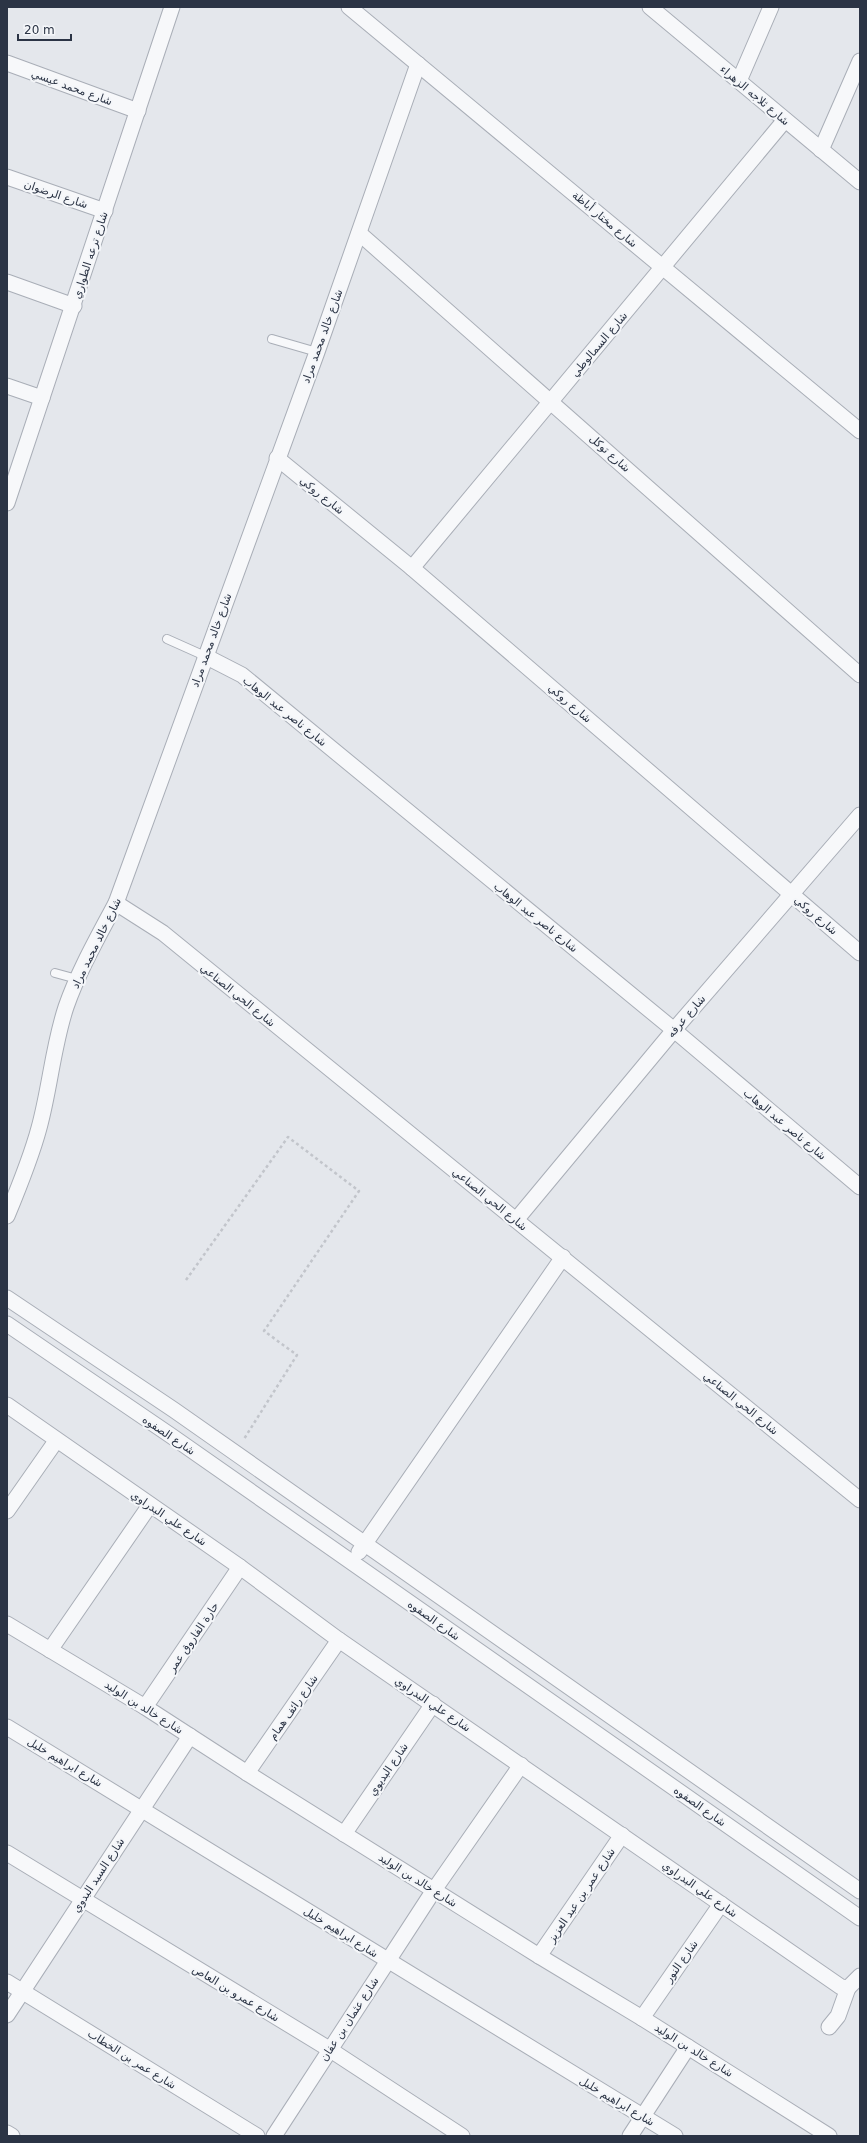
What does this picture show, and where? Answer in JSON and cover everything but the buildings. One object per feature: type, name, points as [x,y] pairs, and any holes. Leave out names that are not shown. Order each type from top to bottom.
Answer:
[{"type":"street","name":"شارع مختار أباظة","points":[[349,7],[860,431]]},
{"type":"street","points":[[739,81],[771,7]]},
{"type":"street","name":"شارع ترعه الطواري","points":[[7,503],[10,485],[74,306],[170,8]]},
{"type":"street","name":"شارع ثلاجه الزهراء","points":[[656,9],[739,81],[860,182]]},
{"type":"street","points":[[821,150],[860,61]]},
{"type":"street","name":"شارع محمد عيسي","points":[[7,63],[138,111]]},
{"type":"street","name":"شارع خالد محمد مراد","points":[[7,1216],[32,1152],[44,1108],[58,1034],[77,979],[116,903],[277,458],[317,352],[418,64]]},
{"type":"street","name":"شارع السمالوطي","points":[[412,568],[785,120]]},
{"type":"street","name":"شارع الرضوان","points":[[7,177],[105,211]]},
{"type":"street","name":"شارع توكل","points":[[359,233],[552,401],[860,675]]},
{"type":"street","points":[[7,282],[74,306]]},
{"type":"street","points":[[7,386],[42,398]]},
{"type":"street","name":"شارع روكي","points":[[277,458],[412,568],[860,953]]},
{"type":"street","name":"شارع ناصر عبد الوهاب","points":[[205,656],[242,676],[674,1030],[860,1187]]},
{"type":"street","name":"شارع عرفه","points":[[516,1220],[674,1030],[860,816]]},
{"type":"street","name":"شارع الحي الصناعي","points":[[116,903],[163,933],[860,1500]]},
{"type":"street","points":[[351,1563],[562,1257]]},
{"type":"street","name":"شارع الصفوه","points":[[7,1298],[235,1453],[860,1891]]},
{"type":"street","name":"شارع الصفوه","points":[[7,1324],[170,1435],[860,1918]]},
{"type":"street","name":"شارع علي البدراوي","points":[[7,1406],[240,1567],[339,1640],[841,1987],[848,1988]]},
{"type":"street","points":[[7,1511],[56,1440]]},
{"type":"street","points":[[50,1650],[150,1505]]},
{"type":"street","name":"حارة الفاروق عمر","points":[[145,1707],[240,1567]]},
{"type":"street","name":"شارع خالد بن الوليد","points":[[7,1624],[145,1707],[344,1834],[539,1956],[642,2018],[829,2136]]},
{"type":"street","name":"شارع رائف همام","points":[[247,1773],[339,1640]]},
{"type":"street","name":"شارع البديوي","points":[[344,1834],[433,1704]]},
{"type":"street","name":"شارع ابراهيم خليل","points":[[7,1727],[675,2136]]},
{"type":"street","name":"شارع السيد البدوي","points":[[7,2015],[82,1898],[190,1736]]},
{"type":"street","name":"شارع عثمان بن عفان","points":[[274,2136],[387,1960],[521,1765]]},
{"type":"street","name":"شارع عمر بن عبد العزيز","points":[[539,1956],[622,1835]]},
{"type":"street","name":"شارع عمرو بن العاص","points":[[7,1853],[210,1978],[329,2049],[462,2136]]},
{"type":"street","name":"شارع النور","points":[[642,2018],[721,1904]]},
{"type":"street","points":[[829,2028],[840,2011],[848,1988],[860,1976]]},
{"type":"street","name":"شارع عمر بن الخطاب","points":[[7,1982],[256,2136]]},
{"type":"street","points":[[630,2136],[688,2047]]},
{"type":"street","points":[[7,2133],[12,2136]]},
{"type":"lane","points":[[272,339],[317,352]]},
{"type":"lane","points":[[167,639],[205,656]]},
{"type":"lane","points":[[55,974],[77,979]]},
{"type":"path","points":[[186,1280],[288,1137],[359,1191],[264,1331],[297,1355],[235,1453]]}]
